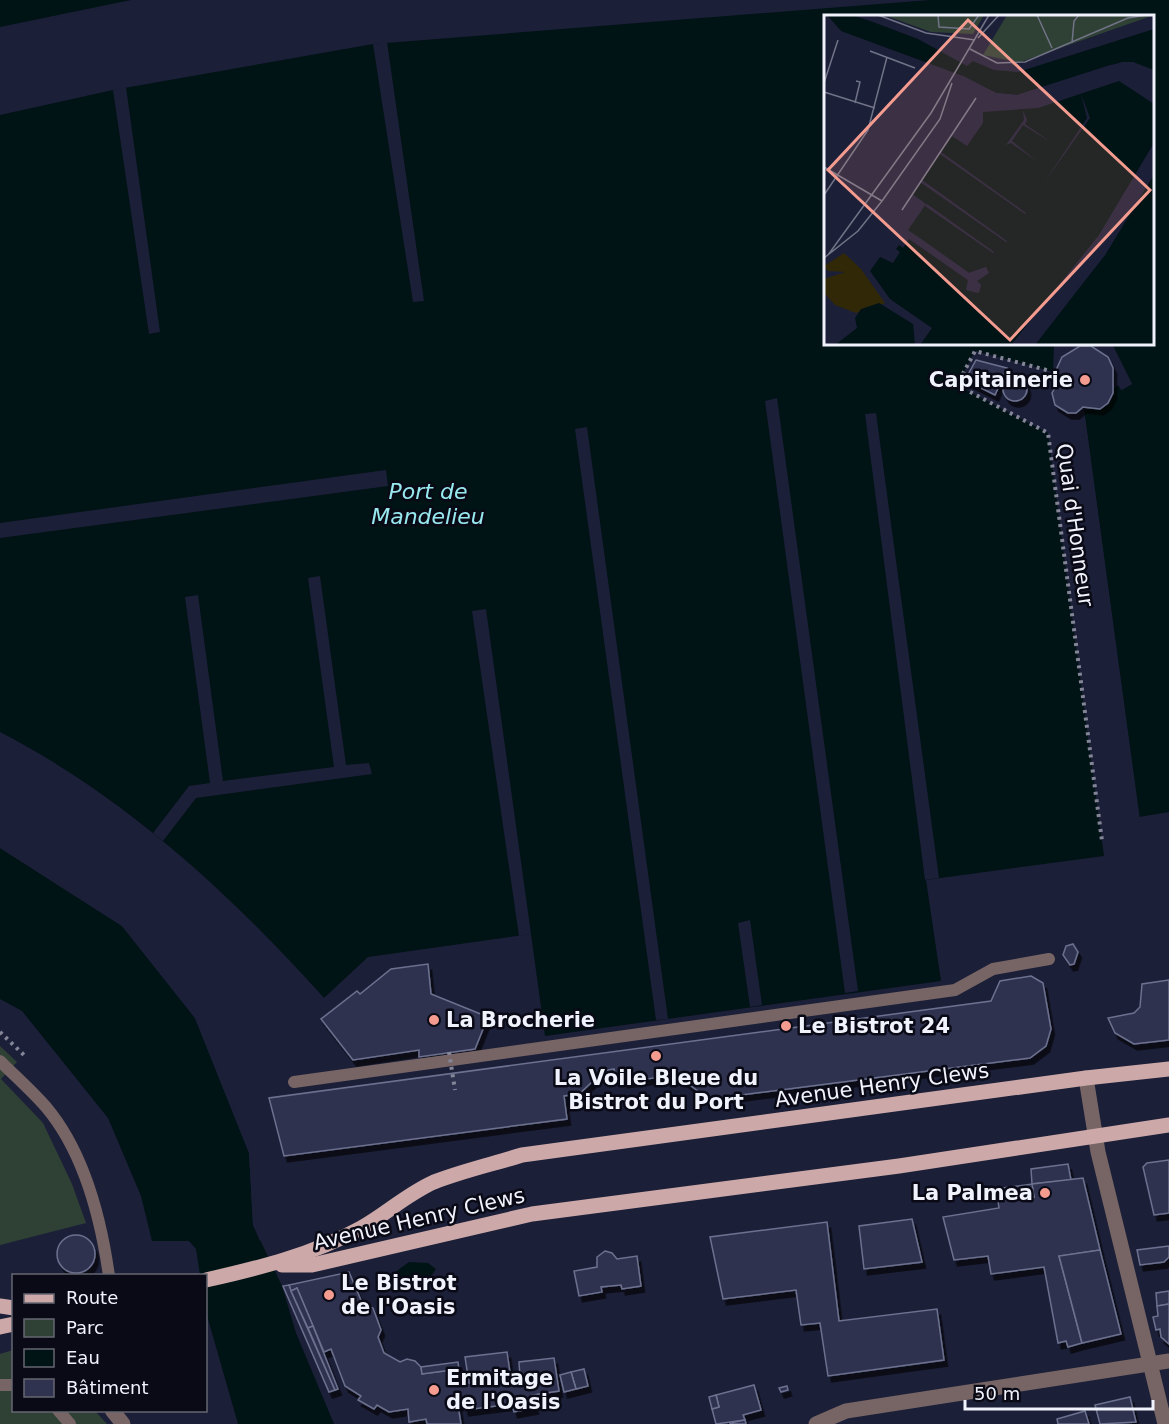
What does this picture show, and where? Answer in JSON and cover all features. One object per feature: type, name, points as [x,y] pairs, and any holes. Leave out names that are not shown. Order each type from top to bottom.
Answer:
[{"type":"main road","name":"Avenue Henry Clews","points":[[273,1264],[361,1228],[390,1207],[434,1183],[522,1155],[1086,1078],[1169,1069]]},
{"type":"main road","name":"Avenue Henry Clews","points":[[273,1264],[312,1265],[532,1214],[898,1166],[1169,1125]]},
{"type":"main road","points":[[207,1280],[273,1264]]},
{"type":"street","points":[[1086,1078],[1096,1135],[1165,1424]]},
{"type":"street","points":[[816,1424],[846,1411],[1169,1362]]},
{"type":"street","points":[[114,1412],[123,1424]]},
{"type":"lane","points":[[294,1082],[955,990],[993,969],[1050,959]]},
{"type":"lane","points":[[0,1061],[46,1107],[64,1132],[85,1178],[109,1274]]},
{"type":"lane","points":[[60,1412],[70,1424]]},
{"type":"path","name":"Quai d'Honneur","points":[[1054,372],[975,351],[957,385],[1048,433],[1102,842]]},
{"type":"path","points":[[449,1052],[455,1090]]},
{"type":"green space","points":[[0,1046],[17,1062],[1,1079],[43,1123],[72,1184],[86,1223],[0,1245]]},
{"type":"green space","points":[[12,1350],[12,1412],[96,1412],[107,1424],[0,1424],[0,1354]]},
{"type":"water","points":[[0,0],[131,0],[0,27]]},
{"type":"water","name":"Port de Mandelieu","points":[[930,0],[1169,0],[1169,812],[1139,817],[1084,409],[1105,405],[1113,389],[1118,385],[1122,390],[1132,384],[1112,345],[1154,345],[1154,15],[824,15],[824,345],[1054,345],[1054,372],[975,351],[958,385],[1048,433],[1104,856],[926,880],[941,981],[545,1036],[531,934],[368,957],[324,998],[252,922],[174,850],[90,786],[0,732],[0,115],[113,90],[373,44]]},
{"type":"water","points":[[0,848],[122,926],[195,1018],[249,1153],[253,1225],[282,1286],[296,1333],[334,1424],[238,1424],[207,1316],[207,1274],[200,1274],[196,1249],[189,1241],[152,1241],[141,1196],[108,1118],[22,1011],[0,999]]},
{"type":"water","points":[[409,1262],[428,1263],[436,1269],[428,1279],[418,1285],[401,1284],[396,1280],[394,1273]]},
{"type":"pier","points":[[134,1],[131,3],[0,30],[0,28]]},
{"type":"pier","points":[[387,42],[424,301],[413,302],[373,44]]},
{"type":"pier","points":[[126,87],[160,332],[149,334],[113,90]]},
{"type":"pier","points":[[1054,345],[1057,345],[1055,375],[976,355],[961,384],[1051,432],[1105,841],[1102,841],[1048,433],[957,385],[975,351],[1053,372]]},
{"type":"pier","points":[[1109,345],[1112,345],[1132,384],[1121,390],[1118,385],[1112,389],[1112,397],[1103,407],[1084,410],[1140,820],[1136,817],[1081,409],[1118,382],[1122,386],[1128,383]]},
{"type":"pier","points":[[777,398],[858,991],[845,993],[765,401]]},
{"type":"pier","points":[[876,413],[939,878],[925,880],[865,414]]},
{"type":"pier","points":[[587,427],[668,1019],[656,1020],[575,429]]},
{"type":"pier","points":[[386,470],[388,486],[0,538],[0,523]]},
{"type":"pier","points":[[320,576],[346,765],[369,763],[372,774],[196,798],[163,841],[153,833],[189,786],[210,783],[185,597],[198,595],[223,781],[334,767],[308,578]]},
{"type":"pier","points":[[486,609],[531,934],[519,936],[472,611]]},
{"type":"pier","points":[[0,845],[124,924],[198,1016],[252,1152],[256,1224],[263,1239],[260,1241],[253,1225],[249,1153],[195,1018],[122,926],[0,848]]},
{"type":"pier","points":[[750,920],[762,1005],[750,1007],[738,923]]},
{"type":"building","name":"Capitainerie","points":[[1080,346],[1091,346],[1108,357],[1113,368],[1113,393],[1108,403],[1100,409],[1083,407],[1076,413],[1068,413],[1055,405],[1052,393],[1057,384],[1057,368],[1062,357]]},
{"type":"building","points":[[976,360],[1007,368],[995,395],[965,380]]},
{"type":"building","points":[[1015,377],[1024,380],[1027,389],[1024,398],[1015,401],[1006,398],[1003,389],[1006,380]]},
{"type":"building","points":[[1073,944],[1078,952],[1074,964],[1070,965],[1063,955],[1066,946]]},
{"type":"building","points":[[428,964],[431,994],[488,1017],[475,1049],[419,1057],[419,1050],[353,1060],[321,1019],[357,991],[360,994],[391,969]]},
{"type":"building","points":[[1031,976],[1043,983],[1051,1029],[1046,1046],[1030,1058],[718,1098],[706,1097],[676,1075],[624,1082],[624,1079],[615,1074],[614,1069],[604,1071],[579,1094],[564,1096],[567,1119],[284,1156],[269,1098],[991,1001],[1000,981]]},
{"type":"building","points":[[1169,980],[1169,1040],[1134,1044],[1115,1033],[1108,1018],[1134,1013],[1140,1007],[1142,984]]},
{"type":"building","points":[[1169,1160],[1169,1213],[1154,1215],[1143,1167],[1147,1163]]},
{"type":"building","points":[[1068,1164],[1071,1180],[1032,1184],[1031,1169]]},
{"type":"building","points":[[1083,1178],[1100,1250],[1059,1256],[1082,1343],[1068,1347],[1066,1341],[1058,1343],[1044,1267],[991,1274],[988,1256],[954,1260],[943,1217],[999,1208],[998,1201],[1034,1197],[1032,1184]]},
{"type":"building","points":[[1032,1184],[1034,1197],[998,1201],[996,1189]]},
{"type":"building","points":[[912,1219],[922,1262],[864,1269],[859,1226]]},
{"type":"building","points":[[827,1222],[839,1321],[937,1309],[944,1360],[828,1376],[820,1323],[801,1325],[796,1290],[723,1299],[710,1237]]},
{"type":"building","points":[[76,1235],[83,1236],[89,1241],[94,1247],[94,1261],[89,1267],[83,1272],[76,1273],[69,1272],[63,1267],[58,1261],[57,1254],[58,1247],[63,1241],[69,1236]]},
{"type":"building","points":[[1169,1246],[1169,1257],[1164,1262],[1140,1265],[1137,1250]]},
{"type":"building","points":[[1100,1250],[1121,1334],[1082,1343],[1059,1256]]},
{"type":"building","points":[[605,1251],[612,1253],[617,1259],[637,1256],[641,1286],[622,1289],[621,1285],[601,1287],[602,1292],[579,1296],[574,1271],[597,1267],[597,1257]]},
{"type":"building","points":[[349,1272],[363,1305],[373,1308],[381,1330],[378,1337],[384,1353],[400,1362],[407,1359],[415,1361],[421,1367],[422,1374],[459,1369],[461,1383],[469,1383],[465,1357],[507,1352],[511,1379],[520,1378],[519,1362],[554,1358],[559,1391],[532,1395],[535,1408],[514,1412],[512,1404],[465,1410],[464,1404],[458,1405],[461,1424],[427,1424],[426,1419],[409,1422],[408,1409],[389,1412],[377,1405],[374,1409],[358,1400],[361,1396],[345,1386],[331,1349],[324,1352],[297,1288],[291,1291],[289,1285]]},
{"type":"building","points":[[289,1285],[335,1390],[329,1392],[283,1286]]},
{"type":"building","points":[[297,1288],[313,1326],[308,1328],[291,1291]]},
{"type":"building","points":[[1169,1291],[1169,1304],[1157,1306],[1156,1293]]},
{"type":"building","points":[[1169,1304],[1169,1344],[1161,1337],[1160,1329],[1156,1330],[1153,1317],[1158,1316],[1157,1306]]},
{"type":"building","points":[[313,1326],[338,1389],[335,1390],[308,1328]]},
{"type":"building","points":[[458,1362],[459,1369],[422,1374],[421,1367]]},
{"type":"building","points":[[584,1369],[588,1386],[576,1389],[571,1372]]},
{"type":"building","points":[[571,1372],[576,1389],[564,1392],[560,1375]]},
{"type":"building","points":[[754,1385],[761,1410],[743,1415],[745,1420],[716,1424],[712,1409],[719,1407],[716,1395]]},
{"type":"building","points":[[787,1386],[788,1390],[781,1392],[779,1388]]},
{"type":"building","points":[[716,1395],[719,1407],[712,1409],[709,1397]]},
{"type":"building","points":[[1130,1397],[1136,1422],[1100,1424],[1095,1405]]},
{"type":"building","points":[[1085,1411],[1089,1424],[1058,1424],[1057,1419]]},
{"type":"building","points":[[745,1420],[746,1424],[730,1424],[730,1423]]},
{"type":"place","name":"Capitainerie","points":[[1085,380]]},
{"type":"place","name":"La Brocherie","points":[[434,1020]]},
{"type":"place","name":"Le Bistrot 24","points":[[786,1026]]},
{"type":"place","name":"La Voile Bleue du Bistrot du Port","points":[[656,1056]]},
{"type":"place","name":"La Palmea","points":[[1045,1193]]},
{"type":"place","name":"Le Bistrot de l'Oasis","points":[[329,1295]]},
{"type":"place","name":"Ermitage de l'Oasis","points":[[434,1390]]}]
